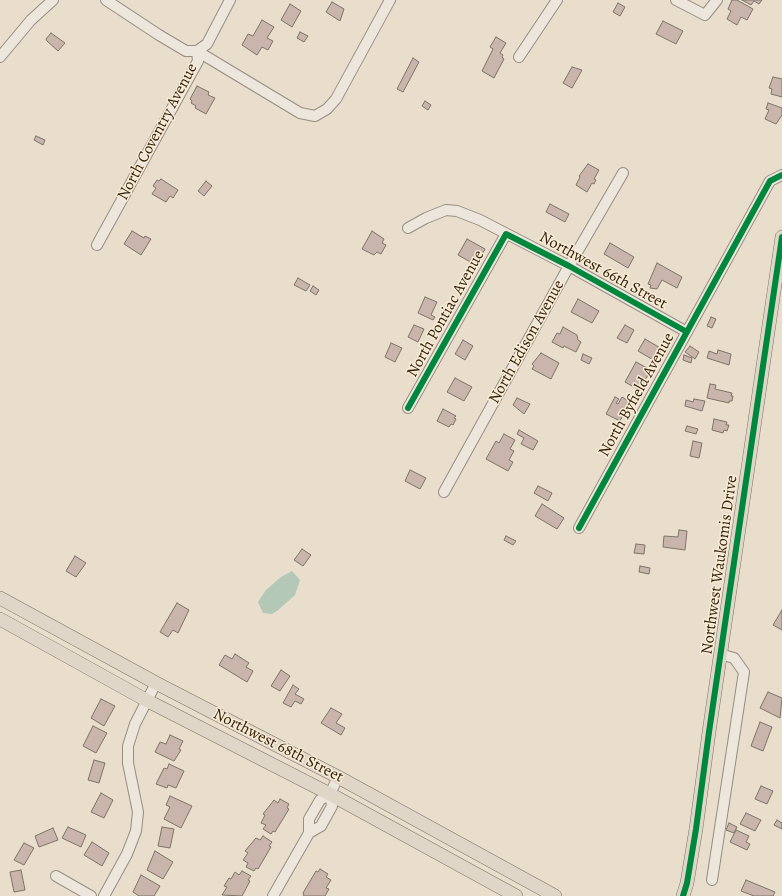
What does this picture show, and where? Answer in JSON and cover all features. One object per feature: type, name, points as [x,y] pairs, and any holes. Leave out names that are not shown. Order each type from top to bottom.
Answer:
[{"type":"main road","name":"Northwest Waukomis Drive","points":[[683,896],[687,884],[696,830],[720,654],[782,244]]},
{"type":"main road","name":"Northwest 68th Street","points":[[0,598],[156,683],[338,777],[555,896]]},
{"type":"main road","name":"Northwest 68th Street","points":[[0,619],[146,700],[330,794],[516,896]]},
{"type":"street","points":[[0,57],[31,20],[53,0]]},
{"type":"street","points":[[106,0],[186,51],[197,51],[300,113],[315,116],[327,109],[336,99],[390,0]]},
{"type":"street","name":"North Coventry Avenue","points":[[97,245],[198,61],[197,51],[207,44],[230,0]]},
{"type":"street","points":[[519,58],[557,0]]},
{"type":"street","points":[[676,0],[705,16],[717,0]]},
{"type":"street","name":"North Edison Avenue","points":[[444,492],[569,266],[623,174]]},
{"type":"street","name":"North Byfield Avenue","points":[[578,528],[770,181],[782,175]]},
{"type":"street","name":"Northwest 66th Street","points":[[408,228],[426,218],[446,210],[457,211],[569,266],[687,332]]},
{"type":"street","name":"North Pontiac Avenue","points":[[408,408],[506,234]]},
{"type":"street","points":[[712,880],[744,672],[734,658],[720,654]]},
{"type":"street","points":[[104,896],[127,854],[136,831],[138,812],[128,763],[128,746],[135,724],[156,683]]},
{"type":"street","points":[[273,896],[309,833],[309,819],[320,800],[330,794],[338,777]]},
{"type":"street","points":[[56,876],[91,896]]},
{"type":"shaded area","points":[[292,571],[300,580],[295,595],[272,614],[263,613],[258,602],[266,590],[281,577]]},
{"type":"building","points":[[732,0],[737,0],[753,9],[747,20],[741,17],[737,25],[727,19],[731,11],[728,9]]},
{"type":"building","points":[[742,0],[762,0],[759,4],[754,1],[751,5]]},
{"type":"building","points":[[332,2],[344,9],[340,21],[326,12]]},
{"type":"building","points":[[618,3],[625,7],[620,16],[613,12]]},
{"type":"building","points":[[290,4],[301,11],[292,27],[281,20]]},
{"type":"building","points":[[262,20],[274,27],[267,38],[273,41],[268,50],[262,47],[257,55],[242,45],[248,34],[253,36]]},
{"type":"building","points":[[663,21],[683,31],[676,44],[656,34]]},
{"type":"building","points":[[300,32],[308,36],[304,42],[297,38]]},
{"type":"building","points":[[51,33],[65,43],[58,51],[46,39]]},
{"type":"building","points":[[496,37],[506,43],[500,53],[503,55],[502,57],[504,59],[494,78],[482,71],[493,49],[490,47]]},
{"type":"building","points":[[413,58],[419,62],[403,92],[397,89]]},
{"type":"building","points":[[572,67],[582,70],[572,88],[563,83]]},
{"type":"building","points":[[773,77],[782,79],[782,97],[771,94],[772,89],[769,88]]},
{"type":"building","points":[[197,86],[209,92],[208,95],[215,98],[206,114],[195,108],[196,106],[191,103],[192,101],[190,99]]},
{"type":"building","points":[[425,101],[431,105],[428,110],[422,106]]},
{"type":"building","points":[[768,103],[782,108],[782,115],[776,124],[765,119],[769,110],[766,109]]},
{"type":"building","points":[[36,136],[45,140],[43,145],[34,140]]},
{"type":"building","points":[[588,164],[599,170],[594,179],[596,180],[594,184],[592,183],[587,192],[576,185],[580,177],[579,176]]},
{"type":"building","points":[[161,179],[178,190],[173,198],[170,196],[166,202],[152,194],[156,188],[153,186],[157,180],[159,181]]},
{"type":"building","points":[[206,181],[212,186],[204,196],[198,191]]},
{"type":"building","points":[[550,204],[569,214],[565,222],[546,212]]},
{"type":"building","points":[[132,231],[144,238],[145,236],[151,239],[141,255],[124,244]]},
{"type":"building","points":[[372,231],[384,239],[382,243],[386,245],[381,254],[377,252],[374,255],[362,249]]},
{"type":"building","points":[[467,239],[485,249],[476,265],[458,255]]},
{"type":"building","points":[[610,243],[634,257],[628,268],[604,254]]},
{"type":"building","points":[[657,263],[682,277],[677,288],[662,280],[657,289],[650,288],[651,285],[648,284]]},
{"type":"building","points":[[298,278],[310,285],[306,291],[294,285]]},
{"type":"building","points":[[313,286],[319,290],[316,295],[310,291]]},
{"type":"building","points":[[425,297],[437,302],[431,315],[435,317],[433,320],[418,313]]},
{"type":"building","points":[[578,299],[599,311],[592,323],[571,312]]},
{"type":"building","points":[[711,317],[716,319],[712,328],[707,326]]},
{"type":"building","points":[[414,325],[424,329],[418,342],[408,337]]},
{"type":"building","points":[[625,325],[634,330],[627,343],[617,338]]},
{"type":"building","points":[[563,327],[577,335],[578,340],[581,342],[576,352],[564,346],[563,348],[552,342],[557,333],[560,334]]},
{"type":"building","points":[[645,339],[662,349],[655,361],[638,351]]},
{"type":"building","points":[[463,340],[473,346],[465,360],[455,354]]},
{"type":"building","points":[[391,343],[402,348],[395,362],[385,357]]},
{"type":"building","points":[[690,346],[699,352],[695,359],[685,352]]},
{"type":"building","points":[[718,350],[731,354],[729,365],[707,358],[709,351],[717,354]]},
{"type":"building","points":[[541,353],[559,363],[551,379],[532,369],[534,366],[532,364]]},
{"type":"building","points":[[583,354],[592,358],[589,364],[581,360]]},
{"type":"building","points":[[684,355],[692,358],[691,363],[683,360]]},
{"type":"building","points":[[636,362],[651,370],[639,390],[625,382]]},
{"type":"building","points":[[455,378],[472,387],[464,401],[447,392]]},
{"type":"building","points":[[710,384],[716,385],[715,389],[732,393],[732,401],[729,401],[729,403],[707,398]]},
{"type":"building","points":[[615,397],[619,399],[616,403],[618,404],[622,397],[630,402],[620,421],[606,414]]},
{"type":"building","points":[[517,398],[530,404],[524,414],[513,405]]},
{"type":"building","points":[[694,399],[705,401],[702,411],[685,406],[686,400],[693,402]]},
{"type":"building","points":[[443,409],[456,416],[454,418],[456,419],[453,425],[451,424],[449,427],[437,421]]},
{"type":"building","points":[[714,419],[727,422],[726,425],[729,425],[727,431],[724,430],[723,433],[712,430]]},
{"type":"building","points":[[687,426],[698,429],[696,434],[685,431]]},
{"type":"building","points":[[519,430],[538,441],[533,450],[521,444],[524,438],[517,434]]},
{"type":"building","points":[[504,434],[515,440],[510,449],[514,451],[509,460],[513,462],[508,471],[486,459],[496,441],[499,443]]},
{"type":"building","points":[[693,441],[702,443],[699,458],[690,456]]},
{"type":"building","points":[[410,470],[426,478],[420,489],[405,481]]},
{"type":"building","points":[[538,486],[552,493],[548,501],[534,493]]},
{"type":"building","points":[[542,504],[564,518],[557,529],[535,516]]},
{"type":"building","points":[[679,530],[687,531],[685,550],[663,547],[664,536],[678,537]]},
{"type":"building","points":[[506,536],[516,541],[513,545],[504,540]]},
{"type":"building","points":[[636,544],[645,545],[644,554],[634,553]]},
{"type":"building","points":[[302,549],[311,555],[303,566],[294,560]]},
{"type":"building","points":[[75,556],[86,563],[76,577],[66,571]]},
{"type":"building","points":[[640,566],[650,568],[649,574],[639,572]]},
{"type":"building","points":[[177,603],[189,610],[178,633],[173,630],[168,637],[160,632]]},
{"type":"building","points":[[782,610],[782,630],[773,625]]},
{"type":"building","points":[[235,654],[249,663],[246,667],[253,671],[247,682],[219,665],[225,655],[232,659]]},
{"type":"building","points":[[281,670],[290,676],[280,691],[271,686]]},
{"type":"building","points":[[293,685],[299,689],[295,694],[304,699],[301,704],[295,701],[291,707],[283,703]]},
{"type":"building","points":[[768,692],[782,698],[780,718],[760,708]]},
{"type":"building","points":[[101,699],[115,706],[104,726],[91,718]]},
{"type":"building","points":[[331,708],[342,714],[336,723],[345,728],[341,735],[321,723]]},
{"type":"building","points":[[760,722],[772,727],[763,751],[751,746]]},
{"type":"building","points":[[93,726],[107,733],[96,753],[83,746]]},
{"type":"building","points":[[170,735],[183,741],[179,749],[181,750],[174,761],[155,752],[160,742],[166,744]]},
{"type":"building","points":[[94,760],[105,763],[99,783],[88,780]]},
{"type":"building","points":[[169,764],[184,771],[176,788],[168,785],[167,788],[156,784],[164,768],[167,769]]},
{"type":"building","points":[[761,786],[773,791],[767,804],[755,799]]},
{"type":"building","points":[[101,793],[113,800],[104,818],[91,812]]},
{"type":"building","points":[[170,796],[192,806],[181,828],[164,819],[170,807],[166,805]]},
{"type":"building","points":[[280,799],[289,804],[287,808],[289,809],[275,832],[273,831],[271,834],[263,829],[266,825],[261,823],[265,815],[263,814],[274,800],[278,803]]},
{"type":"building","points":[[746,813],[761,820],[755,831],[740,824]]},
{"type":"building","points":[[777,820],[782,823],[782,829],[774,825]]},
{"type":"building","points":[[729,823],[737,827],[734,833],[726,830]]},
{"type":"building","points":[[68,827],[86,835],[81,847],[62,838]]},
{"type":"building","points":[[162,827],[174,829],[170,848],[158,846]]},
{"type":"building","points":[[53,828],[58,840],[39,847],[35,836]]},
{"type":"building","points":[[736,830],[749,836],[746,842],[750,844],[747,850],[730,842]]},
{"type":"building","points":[[263,836],[272,842],[269,846],[271,847],[258,869],[256,868],[254,871],[246,867],[248,863],[243,860],[248,853],[245,851],[256,838],[260,840]]},
{"type":"building","points":[[92,842],[109,853],[102,866],[84,855]]},
{"type":"building","points":[[24,843],[34,848],[24,865],[14,860]]},
{"type":"building","points":[[155,851],[173,862],[163,879],[147,870]]},
{"type":"building","points":[[320,869],[328,874],[326,877],[331,880],[326,888],[329,889],[325,896],[304,896],[303,893],[316,871],[318,872]]},
{"type":"building","points":[[21,870],[25,890],[14,892],[10,872]]},
{"type":"building","points":[[242,871],[251,876],[242,896],[222,895],[227,887],[224,886],[229,878],[231,879],[235,872],[239,875]]},
{"type":"building","points":[[141,875],[160,886],[154,896],[139,896],[133,892]]},
{"type":"building","points":[[746,880],[775,892],[773,896],[754,896],[741,891]]},
{"type":"cycle path","points":[[579,528],[770,181],[782,175]]},
{"type":"cycle path","points":[[408,408],[506,234],[569,266],[687,332]]},
{"type":"cycle path","points":[[683,896],[687,883],[696,829],[782,237]]}]
